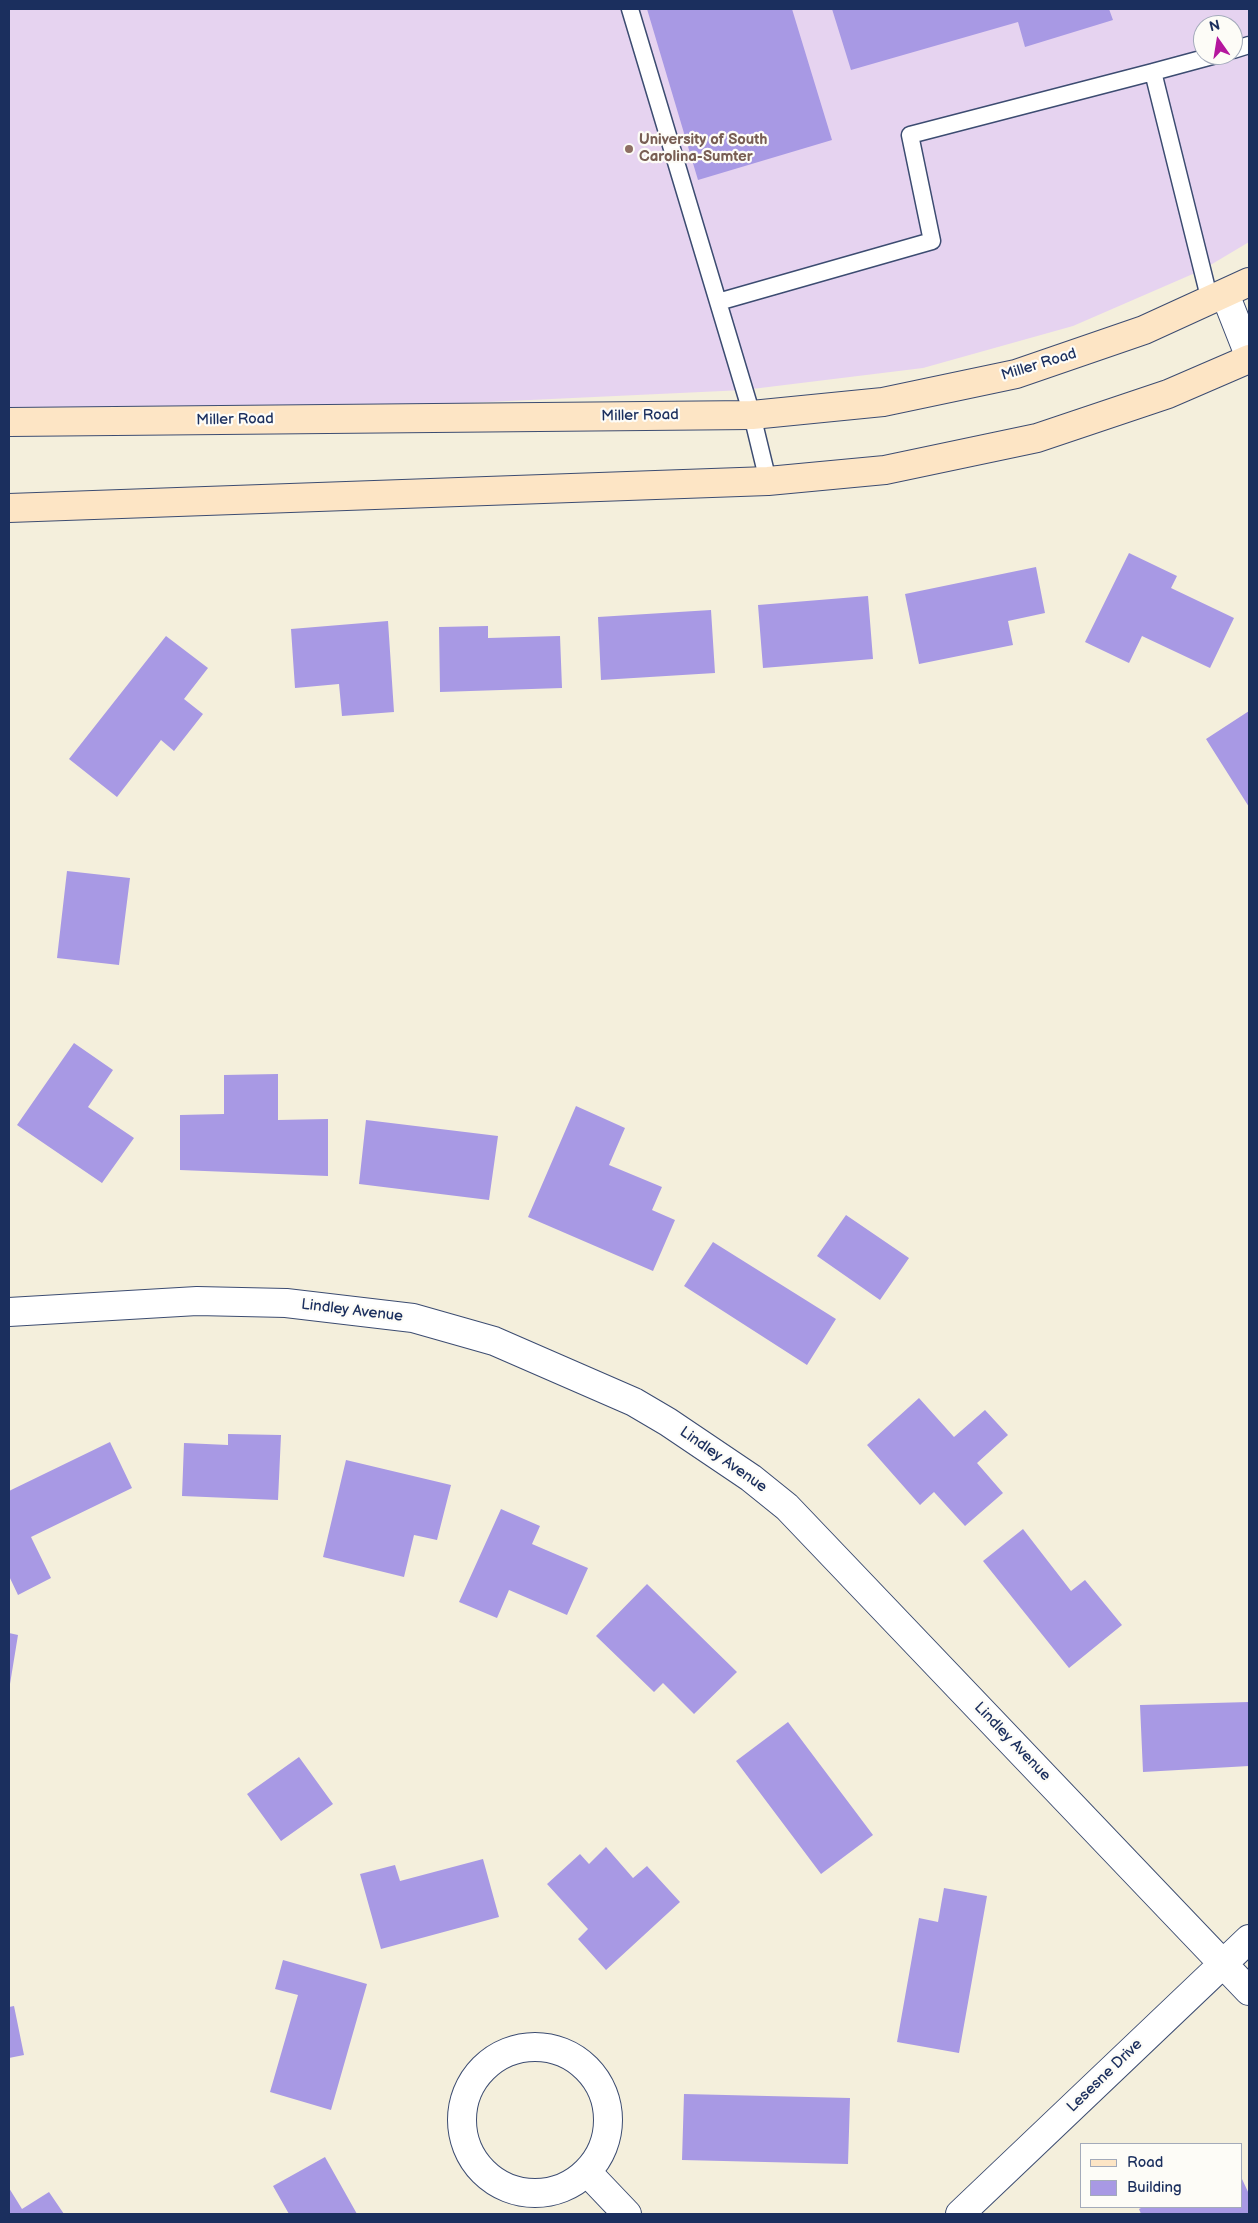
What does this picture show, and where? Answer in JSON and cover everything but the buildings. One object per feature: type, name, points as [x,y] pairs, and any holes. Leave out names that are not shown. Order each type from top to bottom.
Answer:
[{"type":"street","name":"Miller Road","points":[[9,422],[752,415],[883,402],[1016,374],[1144,330],[1249,282]]},
{"type":"street","points":[[1217,297],[1249,355]]},
{"type":"street","points":[[9,508],[768,481],[885,470],[1037,438],[1168,394],[1249,359]]},
{"type":"street","name":"Lindley Avenue","points":[[9,1312],[197,1301],[286,1303],[413,1318],[494,1341],[634,1402],[668,1422],[750,1478],[787,1507],[1249,1991]]},
{"type":"street","name":"Lesesne Drive","points":[[960,2214],[1249,1939]]},
{"type":"street","points":[[528,2047],[546,2048],[563,2052],[578,2061],[592,2074],[601,2088],[608,2114],[605,2141],[598,2157],[587,2172],[562,2188],[545,2193],[527,2193],[510,2189],[494,2181],[480,2169],[470,2154],[464,2137],[462,2120],[468,2094],[481,2071],[502,2055],[528,2047]]},
{"type":"street","points":[[587,2172],[627,2214]]},
{"type":"lane","points":[[630,9],[752,415],[768,481]]},
{"type":"lane","points":[[718,302],[932,241],[910,134],[1193,61]]},
{"type":"lane","points":[[1154,72],[1217,297]]},
{"type":"shaded area","name":"University of South Carolina-Sumter","points":[[9,9],[1249,9],[1249,242],[1202,270],[1073,326],[923,368],[744,390],[359,408],[9,418]]},
{"type":"place","name":"University of South Carolina-Sumter","points":[[629,149]]}]
